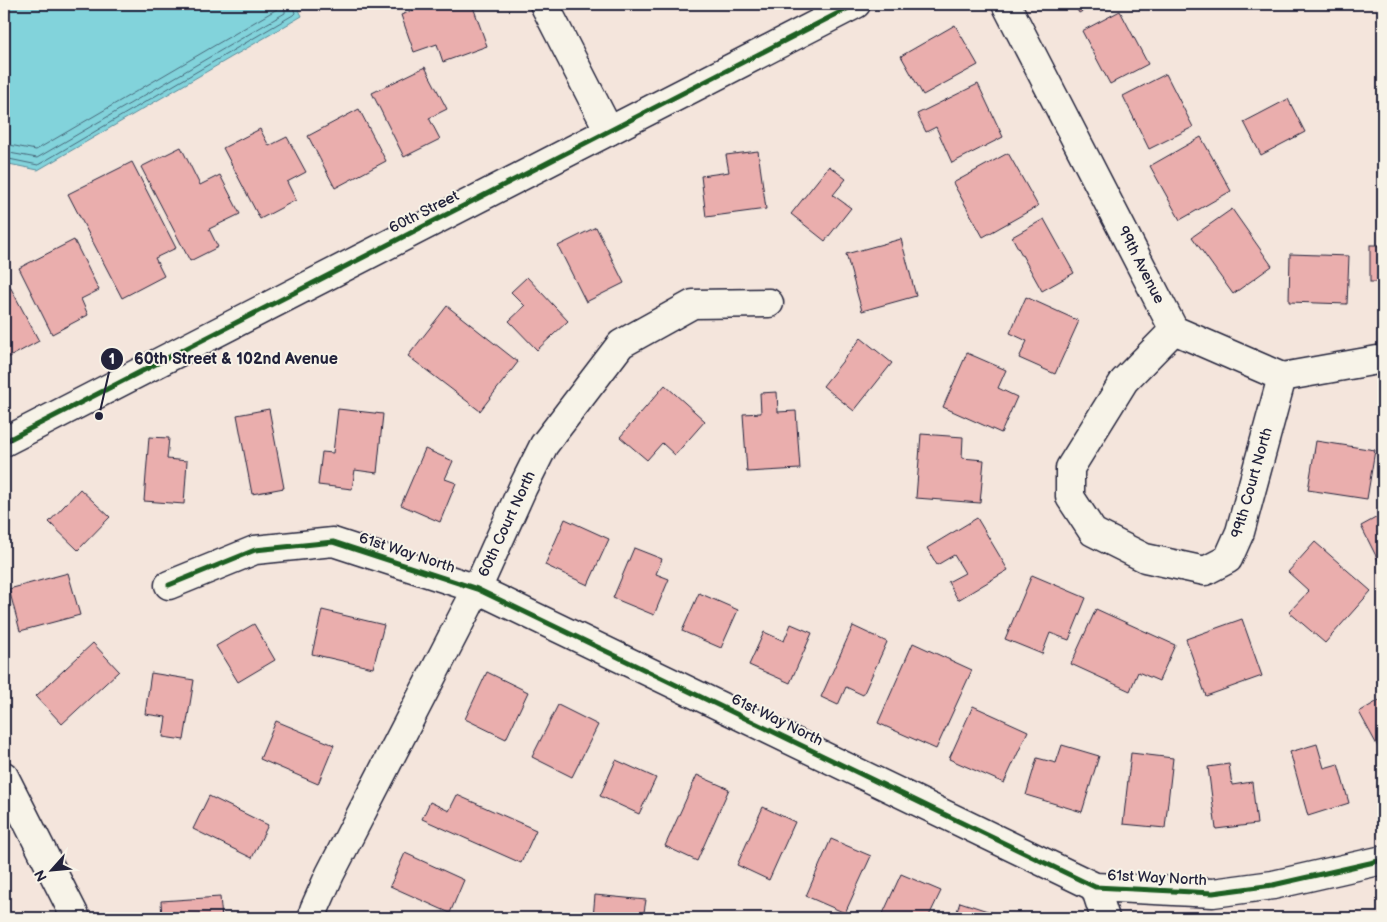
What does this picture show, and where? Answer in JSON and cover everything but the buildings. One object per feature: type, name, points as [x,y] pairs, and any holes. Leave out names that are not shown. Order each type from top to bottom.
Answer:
[{"type":"street","points":[[544,4],[609,131]]},
{"type":"street","name":"60th Street","points":[[4,442],[856,4]]},
{"type":"street","name":"99th Avenue","points":[[1006,4],[1174,330]]},
{"type":"street","name":"60th Court North","points":[[314,914],[330,874],[477,589],[544,445],[621,344],[694,304],[769,303]]},
{"type":"street","points":[[1174,330],[1282,377],[1383,359]]},
{"type":"street","name":"99th Court North","points":[[1174,330],[1124,381],[1070,468],[1070,497],[1093,532],[1145,558],[1205,571],[1228,559],[1240,532],[1282,377]]},
{"type":"street","name":"61st Way North","points":[[169,585],[255,550],[333,542],[477,589],[1095,887],[1213,893],[1273,885],[1383,860]]},
{"type":"street","points":[[4,776],[76,918]]},
{"type":"street","points":[[1095,887],[1105,918]]},
{"type":"water","points":[[4,4],[296,4],[302,16],[38,170],[4,163]]},
{"type":"cycle path","points":[[4,442],[856,4]]},
{"type":"cycle path","points":[[169,585],[255,550],[333,542],[477,589],[1095,887],[1213,893],[1273,885],[1383,860]]},
{"type":"place","name":"60th Street & 102nd Avenue","points":[[99,416]]}]
